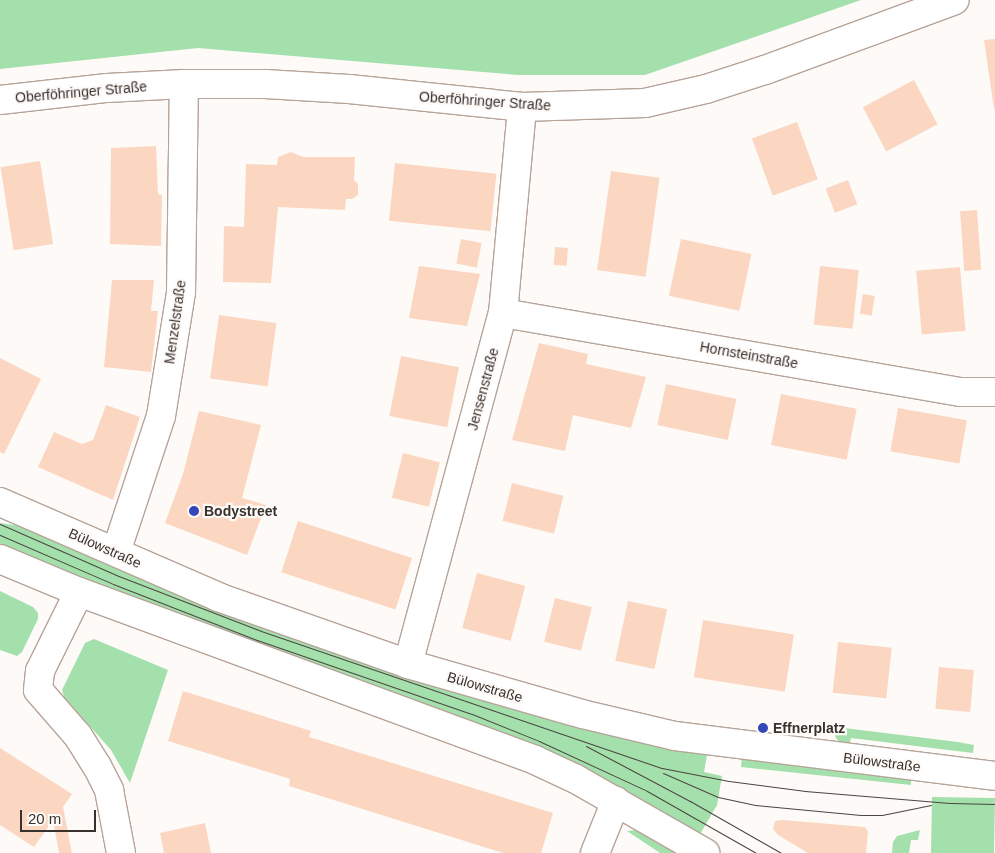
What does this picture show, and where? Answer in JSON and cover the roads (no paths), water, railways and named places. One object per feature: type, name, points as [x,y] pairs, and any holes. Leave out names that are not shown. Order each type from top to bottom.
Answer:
[{"type":"main road","name":"Oberföhringer Straße","points":[[0,100],[107,88],[184,84],[265,84],[348,89],[522,107],[644,103],[706,89],[765,70],[955,0]]},
{"type":"main road","name":"Menzelstraße","points":[[116,552],[161,416],[181,292],[184,84]]},
{"type":"main road","name":"Jensenstraße","points":[[408,664],[503,313],[522,107]]},
{"type":"main road","name":"Hornsteinstraße","points":[[503,313],[960,392],[995,392]]},
{"type":"main road","name":"Bülowstraße","points":[[0,502],[218,597],[408,664],[638,729],[713,741],[995,776]]},
{"type":"main road","points":[[0,559],[79,592],[518,753],[576,779],[705,853]]},
{"type":"main road","points":[[79,592],[40,671],[38,690],[73,731],[98,766],[109,790],[120,853]]},
{"type":"main road","points":[[595,853],[616,801]]},
{"type":"tram line","points":[[0,524],[116,575],[261,631],[662,768],[729,781],[805,791],[950,803],[995,804]]},
{"type":"tram line","points":[[0,535],[113,584],[257,640],[472,714],[539,741],[647,791],[756,853]]},
{"type":"tram line","points":[[586,746],[690,801],[781,853]]},
{"type":"tram line","points":[[663,773],[718,797],[755,805],[861,815],[882,815],[931,805]]},
{"type":"place","name":"Bodystreet","points":[[194,511]]},
{"type":"place","name":"Effnerplatz","points":[[763,728]]}]
